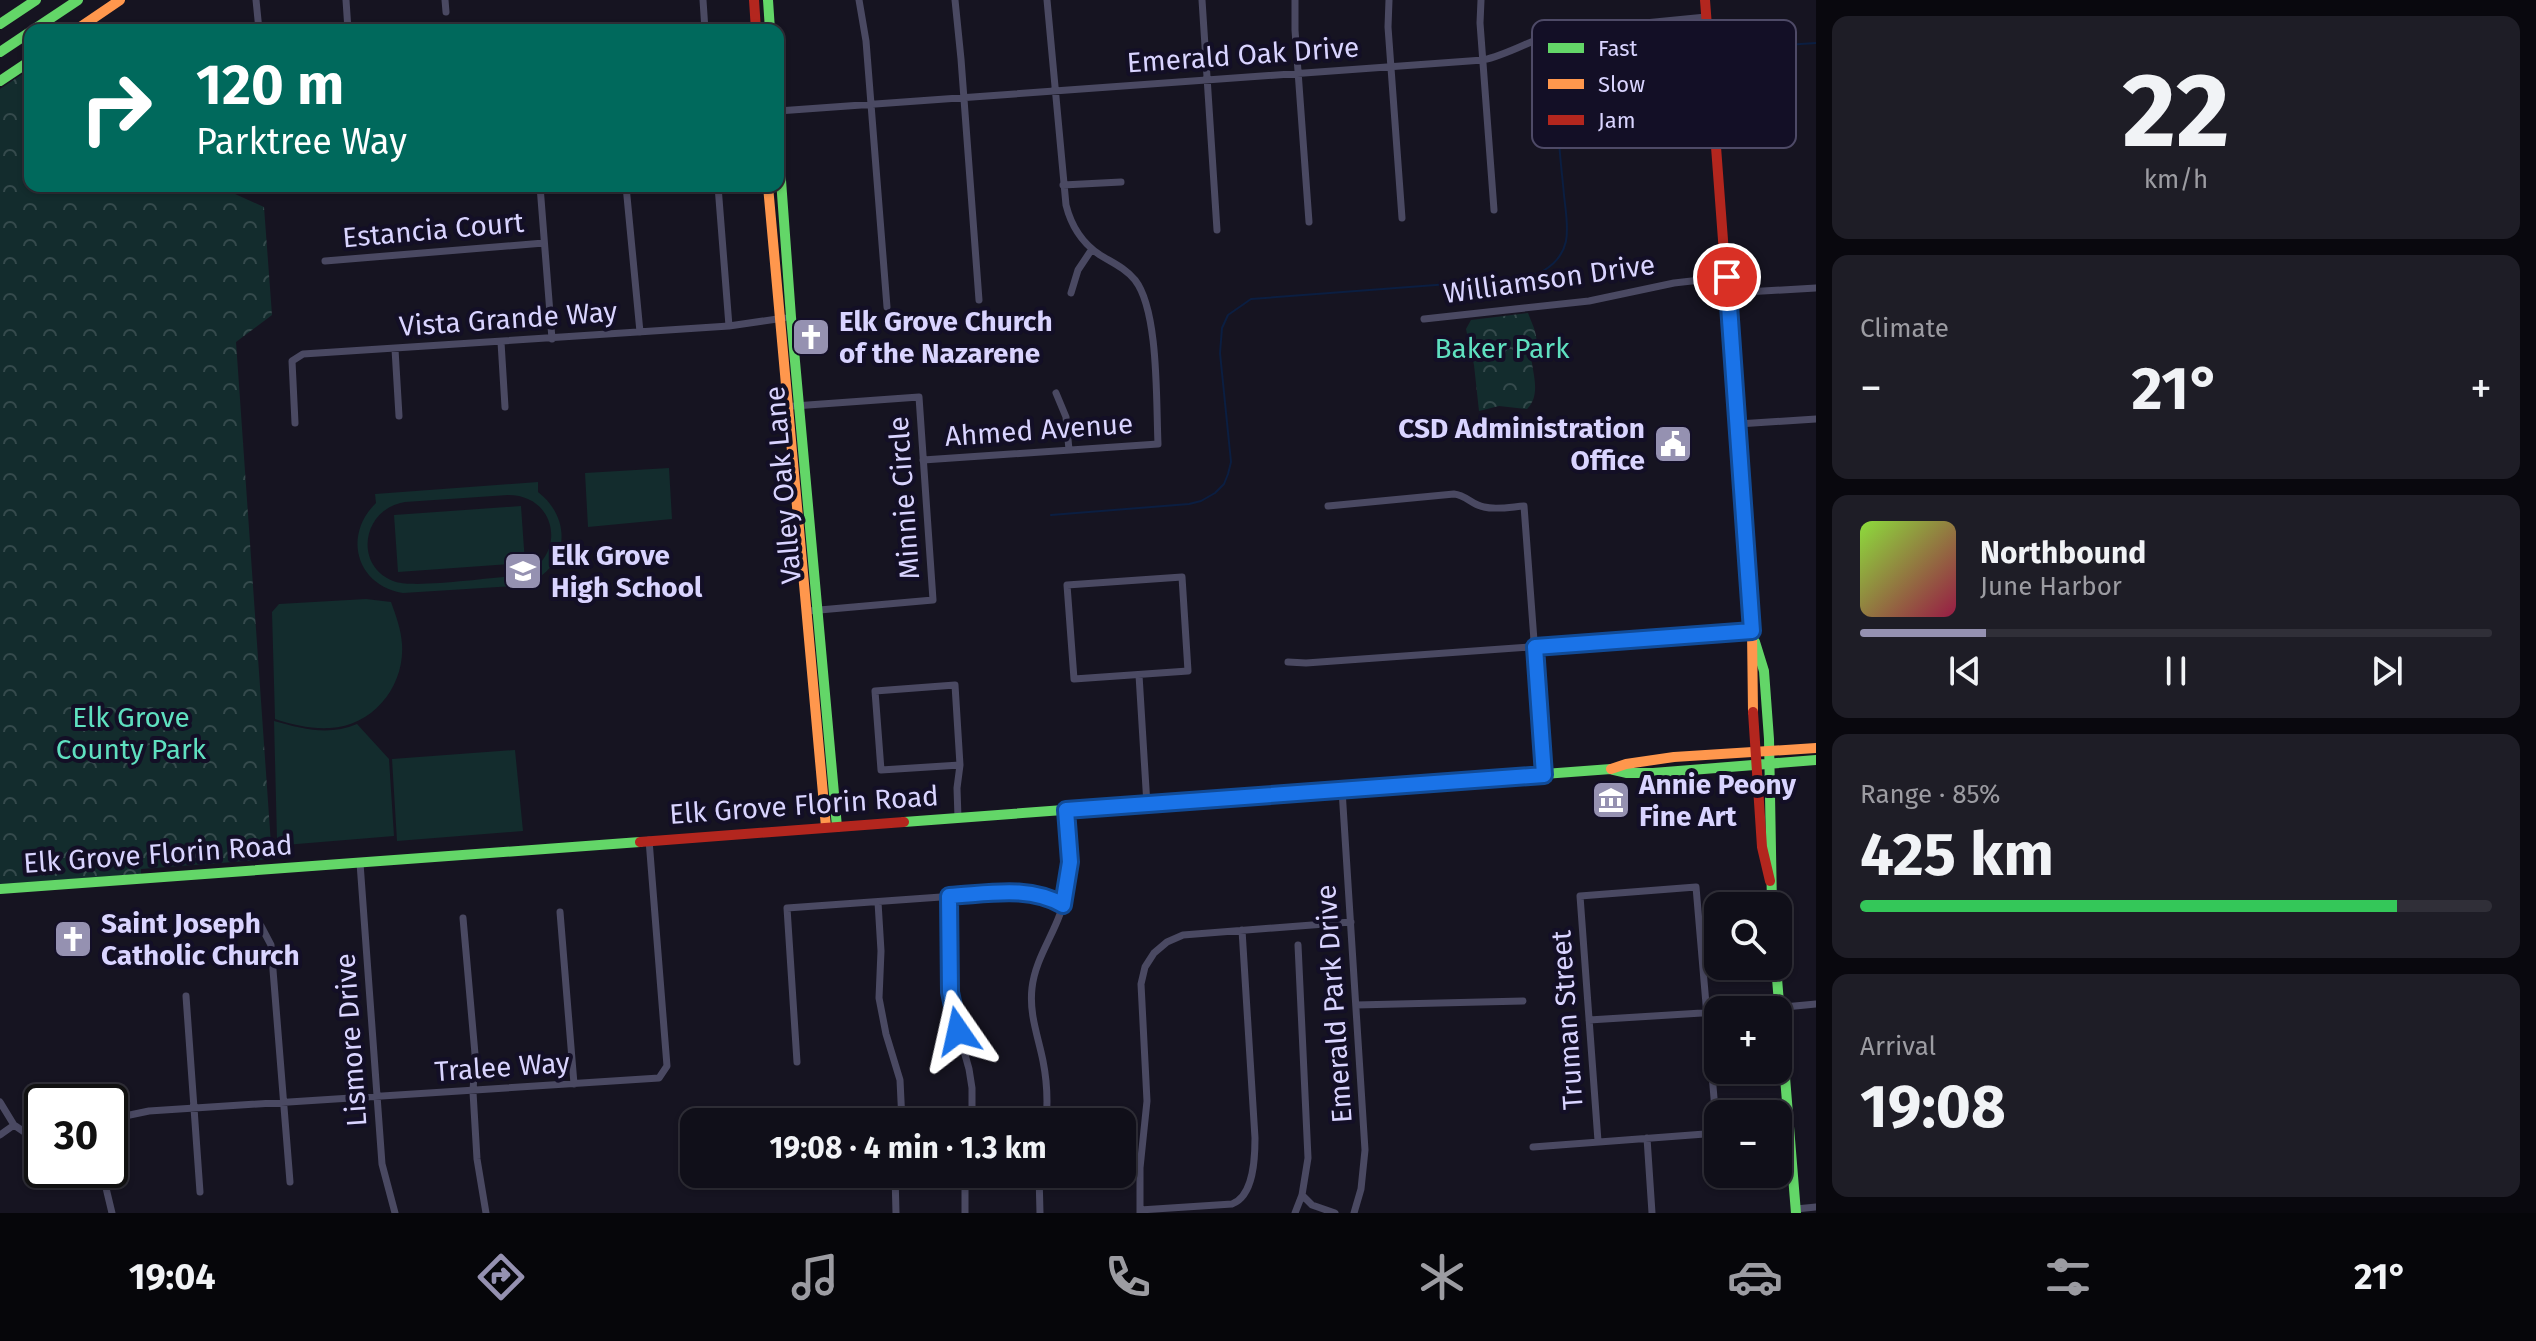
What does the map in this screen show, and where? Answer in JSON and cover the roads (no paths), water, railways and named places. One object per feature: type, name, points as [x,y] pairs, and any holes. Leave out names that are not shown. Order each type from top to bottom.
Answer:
[{"type":"main road","points":[[0,24],[36,0]]},
{"type":"main road","points":[[42,24],[78,0]]},
{"type":"main road","points":[[85,24],[120,0]]},
{"type":"main road","points":[[754,0],[756,24]]},
{"type":"main road","points":[[768,0],[770,24]]},
{"type":"main road","points":[[1705,0],[1707,20]]},
{"type":"main road","points":[[0,52],[24,36]]},
{"type":"main road","points":[[0,81],[24,65]]},
{"type":"main road","points":[[1718,148],[1752,631],[1754,752],[1762,847],[1770,881]]},
{"type":"main road","name":"Valley Oak Lane","points":[[769,192],[800,405],[813,611],[832,827]]},
{"type":"main road","name":"Valley Oak Lane","points":[[780,192],[788,406],[813,611]]},
{"type":"main road","points":[[1752,631],[1764,671],[1770,751],[1771,892]]},
{"type":"main road","name":"Elk Grove Florin Road","points":[[0,889],[1544,775],[1611,769],[1674,757],[1816,748]]},
{"type":"main road","name":"Elk Grove Florin Road","points":[[1611,769],[1626,773],[1653,773],[1816,760]]},
{"type":"main road","points":[[1792,1184],[1796,1211]]},
{"type":"street","points":[[256,0],[258,24]]},
{"type":"street","points":[[346,0],[348,24]]},
{"type":"street","points":[[445,0],[446,12]]},
{"type":"street","points":[[703,0],[705,24]]},
{"type":"street","points":[[859,0],[866,41],[887,307]]},
{"type":"street","points":[[955,0],[979,300]]},
{"type":"street","points":[[1047,0],[1066,205],[1072,223],[1092,249],[1078,270],[1071,293]]},
{"type":"street","points":[[1202,0],[1217,230]]},
{"type":"street","points":[[1295,0],[1309,222]]},
{"type":"street","points":[[1389,0],[1402,218]]},
{"type":"street","points":[[1481,0],[1494,210]]},
{"type":"street","name":"Emerald Oak Drive","points":[[1675,20],[1706,17]]},
{"type":"street","name":"Emerald Oak Drive","points":[[784,111],[1483,60],[1532,41]]},
{"type":"street","points":[[1063,185],[1121,182]]},
{"type":"street","points":[[540,192],[552,339]]},
{"type":"street","points":[[627,192],[640,332]]},
{"type":"street","points":[[718,192],[729,326]]},
{"type":"street","name":"Estancia Court","points":[[325,261],[544,243]]},
{"type":"street","name":"Ahmed Avenue","points":[[923,460],[1158,444],[1148,305],[1130,275],[1092,249]]},
{"type":"street","name":"Williamson Drive","points":[[1424,319],[1589,301],[1674,283],[1727,277]]},
{"type":"street","points":[[1728,293],[1816,288]]},
{"type":"street","name":"Vista Grande Way","points":[[295,423],[291,373],[292,361],[297,356],[729,326],[785,318]]},
{"type":"street","points":[[501,342],[505,407]]},
{"type":"street","points":[[395,349],[399,416]]},
{"type":"street","points":[[1056,393],[1066,417],[1069,450]]},
{"type":"street","name":"Minnie Circle","points":[[788,406],[919,397],[933,600],[813,611]]},
{"type":"street","points":[[1738,424],[1816,419]]},
{"type":"street","points":[[1328,506],[1454,494],[1488,508],[1524,506],[1544,775]]},
{"type":"street","points":[[1182,577],[1188,671],[1139,675],[1074,679],[1067,585],[1182,577]]},
{"type":"street","points":[[1288,662],[1752,631]]},
{"type":"street","points":[[1139,675],[1147,805]]},
{"type":"street","points":[[958,818],[960,765],[955,685],[875,691],[881,770],[960,765]]},
{"type":"street","name":"Emerald Park Drive","points":[[1342,790],[1365,1150],[1361,1189],[1354,1213]]},
{"type":"street","points":[[1046,1108],[1046,1082],[1032,1016],[1031,992],[1038,960],[1063,905],[1070,862],[1066,810]]},
{"type":"street","name":"Tralee Way","points":[[128,1116],[378,1094],[473,1092],[659,1078],[667,1066],[649,840]]},
{"type":"street","name":"Lismore Drive","points":[[360,863],[383,1173],[395,1213]]},
{"type":"street","name":"Truman Street","points":[[1598,1141],[1580,896],[1696,887],[1705,996]]},
{"type":"street","points":[[797,1062],[787,908],[1021,892],[1047,897],[1063,905]]},
{"type":"street","points":[[949,896],[950,992],[969,1069],[972,1108]]},
{"type":"street","points":[[878,902],[881,951],[879,998],[900,1080],[901,1108]]},
{"type":"street","points":[[560,912],[574,1084]]},
{"type":"street","points":[[463,918],[475,1054],[473,1092],[477,1159],[486,1213]]},
{"type":"street","points":[[1242,930],[1255,1138],[1254,1158],[1246,1189],[1241,1199],[1232,1204],[1140,1211],[1140,1168],[1147,1101],[1141,984],[1145,967],[1154,953],[1175,938],[1192,934],[1242,930],[1351,922]]},
{"type":"street","points":[[261,926],[271,945],[290,1182]]},
{"type":"street","points":[[1295,1213],[1302,1195],[1308,1158],[1298,945]]},
{"type":"street","points":[[186,996],[200,1192]]},
{"type":"street","points":[[1356,1005],[1523,1001]]},
{"type":"street","points":[[1792,1007],[1816,1004]]},
{"type":"street","points":[[1589,1020],[1704,1013]]},
{"type":"street","points":[[0,1102],[14,1125],[24,1132]]},
{"type":"street","points":[[0,1135],[14,1125]]},
{"type":"street","points":[[1533,1147],[1704,1134]]},
{"type":"street","points":[[1647,1138],[1652,1213]]},
{"type":"street","points":[[106,1188],[112,1213]]},
{"type":"street","points":[[895,1188],[896,1213]]},
{"type":"street","points":[[965,1188],[965,1213]]},
{"type":"street","points":[[1039,1188],[1040,1213]]},
{"type":"street","points":[[1302,1195],[1312,1205],[1335,1213]]},
{"type":"street","points":[[1796,1211],[1816,1207]]},
{"type":"waterway","points":[[1796,44],[1816,43]]},
{"type":"waterway","points":[[1051,515],[1189,504],[1201,501],[1224,484],[1231,462],[1220,353],[1222,328],[1228,315],[1251,299],[1502,280],[1528,276],[1553,264],[1567,237],[1560,148]]},
{"type":"place","name":"Elk Grove Church of the Nazarene","points":[[811,337]]},
{"type":"place","name":"CSD Administration Office","points":[[1673,444]]},
{"type":"place","name":"Elk Grove High School","points":[[523,571]]},
{"type":"place","name":"Annie Peony Fine Art","points":[[1611,800]]},
{"type":"place","name":"Saint Joseph Catholic Church","points":[[73,939]]},
{"type":"park label","name":"Baker Park","points":[[1502,348]]},
{"type":"park label","name":"Elk Grove County Park","points":[[131,733]]}]
